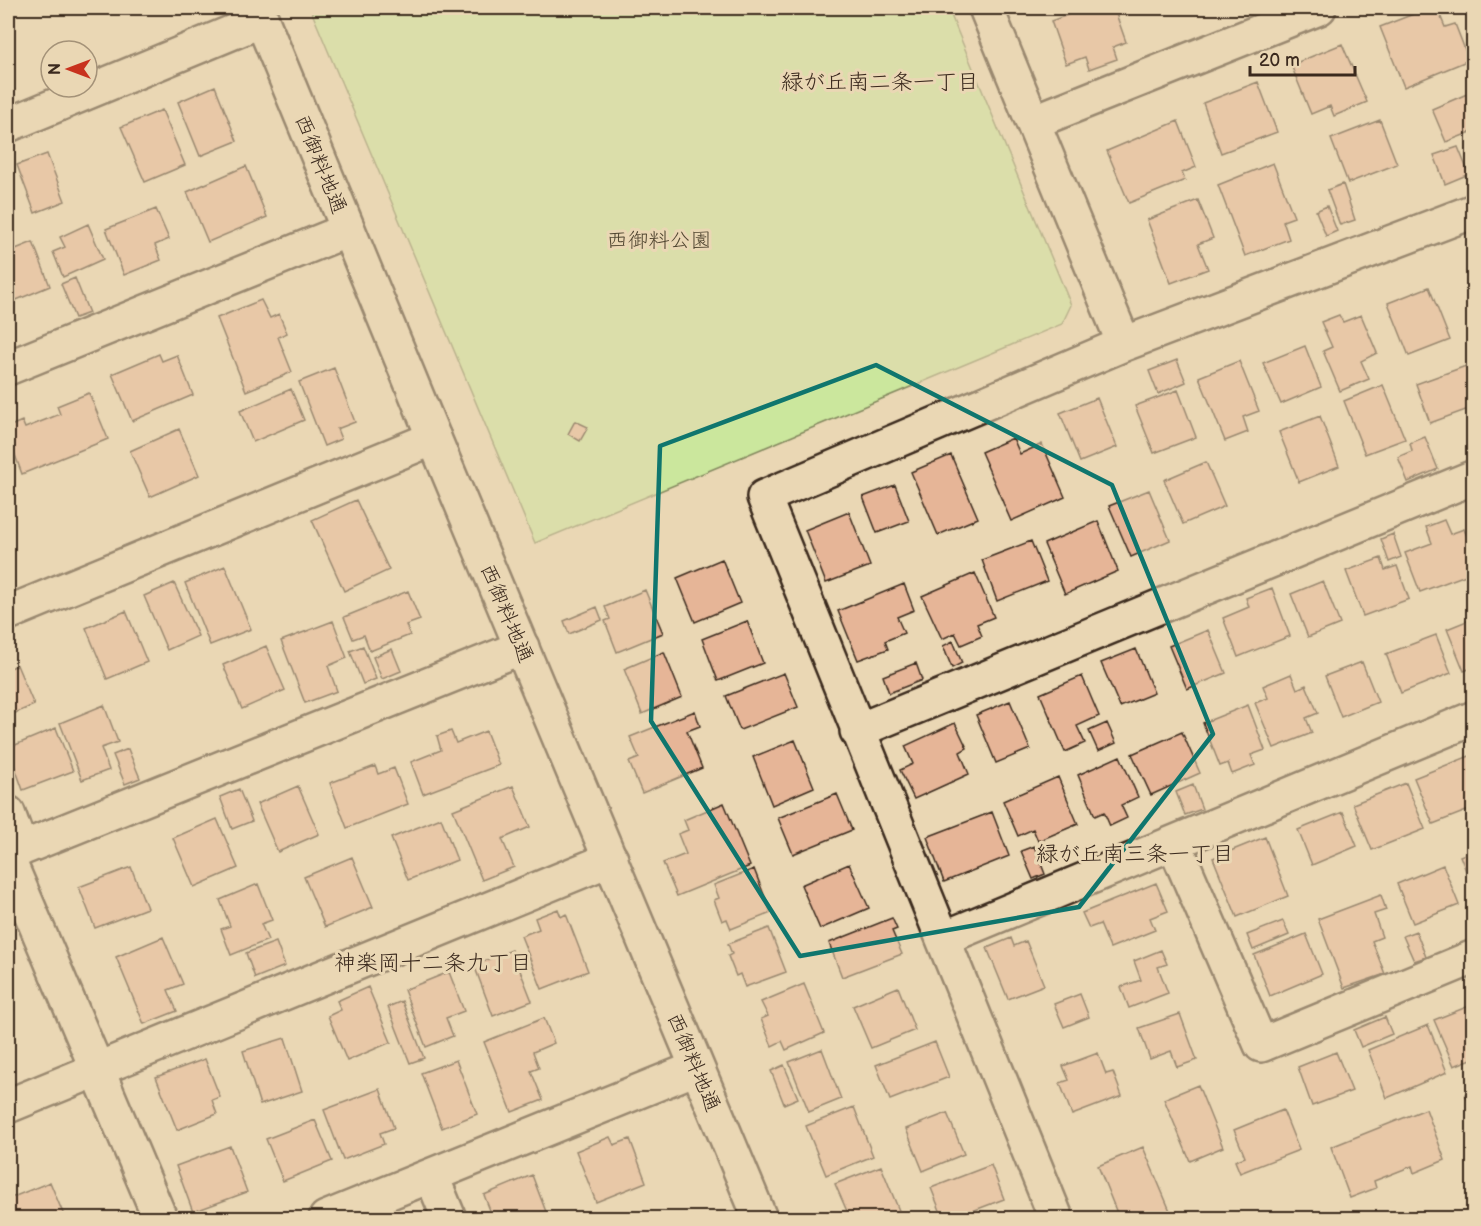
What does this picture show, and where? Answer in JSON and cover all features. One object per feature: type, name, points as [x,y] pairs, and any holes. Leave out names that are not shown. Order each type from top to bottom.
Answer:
[{"type":"street","points":[[986,8],[1124,344]]},
{"type":"street","points":[[1033,122],[1319,8]]},
{"type":"street","points":[[8,125],[259,14]]},
{"type":"street","name":"西御料地通","points":[[259,14],[760,1218]]},
{"type":"street","points":[[1056,1218],[945,938],[857,731],[764,497],[1124,344],[1473,211]]},
{"type":"street","points":[[8,368],[348,230]]},
{"type":"street","points":[[8,613],[434,438]]},
{"type":"street","points":[[857,731],[1473,477]]},
{"type":"street","points":[[12,854],[522,647]]},
{"type":"street","points":[[945,938],[1473,718]]},
{"type":"street","points":[[8,813],[12,854],[97,1069],[160,1218]]},
{"type":"street","points":[[1173,843],[1261,1045],[1473,957]]},
{"type":"street","points":[[8,1106],[611,859]]},
{"type":"street","points":[[326,1218],[432,1177],[696,1068]]},
{"type":"street","points":[[432,1177],[449,1218]]},
{"type":"highlighted area","points":[[876,365],[1112,485],[1213,734],[1079,907],[800,956],[651,721],[660,446]]},
{"type":"green space","name":"西御料公園","points":[[310,8],[948,8],[1071,305],[1062,324],[535,543]]},
{"type":"building","points":[[1086,8],[1114,8],[1126,42],[1113,47],[1117,59],[1089,69],[1085,57],[1066,64],[1051,21]]},
{"type":"building","points":[[1429,8],[1437,8],[1445,27],[1455,24],[1469,60],[1404,87],[1380,27]]},
{"type":"building","points":[[1342,44],[1367,102],[1334,116],[1330,106],[1311,114],[1291,65]]},
{"type":"building","points":[[1258,82],[1277,132],[1221,153],[1203,103]]},
{"type":"building","points":[[215,86],[237,141],[200,156],[178,102]]},
{"type":"building","points":[[1474,91],[1474,131],[1446,142],[1432,109]]},
{"type":"building","points":[[162,110],[185,165],[145,182],[121,127]]},
{"type":"building","points":[[1380,120],[1397,164],[1348,183],[1331,139]]},
{"type":"building","points":[[1178,121],[1196,167],[1182,173],[1185,180],[1129,203],[1107,151]]},
{"type":"building","points":[[1458,147],[1469,174],[1445,184],[1434,155]]},
{"type":"building","points":[[47,154],[65,201],[35,213],[17,165]]},
{"type":"building","points":[[1273,163],[1294,217],[1283,221],[1289,239],[1245,256],[1218,185]]},
{"type":"building","points":[[246,166],[267,217],[208,242],[187,192]]},
{"type":"building","points":[[1343,184],[1355,220],[1340,225],[1327,190]]},
{"type":"building","points":[[1198,200],[1213,238],[1198,244],[1208,269],[1171,283],[1147,220]]},
{"type":"building","points":[[1327,206],[1337,231],[1326,236],[1316,211]]},
{"type":"building","points":[[156,209],[169,239],[155,245],[161,260],[124,275],[106,229]]},
{"type":"building","points":[[88,224],[103,259],[63,277],[53,252],[65,247],[60,237]]},
{"type":"building","points":[[33,242],[50,286],[14,301],[8,285],[8,252]]},
{"type":"building","points":[[75,278],[89,313],[75,318],[61,284]]},
{"type":"building","points":[[1429,287],[1450,340],[1409,356],[1388,303]]},
{"type":"building","points":[[261,300],[270,318],[279,314],[287,333],[278,337],[292,372],[246,391],[217,318]]},
{"type":"building","points":[[1339,315],[1343,322],[1361,315],[1377,353],[1361,361],[1369,379],[1340,391],[1323,351],[1332,347],[1321,322]]},
{"type":"building","points":[[1305,346],[1321,387],[1281,404],[1263,363]]},
{"type":"building","points":[[159,354],[162,361],[177,355],[193,395],[132,421],[112,374]]},
{"type":"building","points":[[1177,360],[1186,382],[1158,394],[1149,371]]},
{"type":"building","points":[[1239,361],[1259,411],[1243,417],[1248,432],[1225,441],[1199,377]]},
{"type":"building","points":[[1466,366],[1474,386],[1474,407],[1430,423],[1416,384]]},
{"type":"building","points":[[334,368],[355,422],[337,429],[341,439],[324,446],[299,382]]},
{"type":"building","points":[[1383,385],[1405,439],[1365,454],[1344,401]]},
{"type":"building","points":[[291,389],[304,420],[253,442],[240,411]]},
{"type":"building","points":[[1178,390],[1196,437],[1154,453],[1135,406]]},
{"type":"building","points":[[89,393],[108,439],[22,474],[8,436],[8,427],[22,421],[25,428],[60,414],[57,406]]},
{"type":"building","points":[[1097,398],[1117,447],[1080,462],[1060,413]]},
{"type":"building","points":[[1320,416],[1339,466],[1299,482],[1279,432]]},
{"type":"building","points":[[575,421],[588,427],[580,441],[568,434]]},
{"type":"building","points":[[179,429],[199,475],[150,497],[130,451]]},
{"type":"building","points":[[1425,437],[1438,469],[1408,482],[1398,457],[1412,451],[1410,443]]},
{"type":"building","points":[[1013,438],[1020,454],[1042,444],[1065,497],[1011,521],[981,452]]},
{"type":"building","points":[[951,455],[978,518],[938,535],[911,472]]},
{"type":"building","points":[[1206,462],[1225,506],[1183,524],[1164,480]]},
{"type":"building","points":[[895,485],[909,521],[877,533],[863,497]]},
{"type":"building","points":[[1149,490],[1170,540],[1131,557],[1109,506]]},
{"type":"building","points":[[356,500],[389,570],[344,591],[312,520]]},
{"type":"building","points":[[849,512],[870,566],[826,583],[805,530]]},
{"type":"building","points":[[1444,520],[1450,534],[1464,529],[1474,554],[1474,572],[1420,592],[1405,553],[1432,543],[1426,527]]},
{"type":"building","points":[[1098,521],[1118,571],[1065,594],[1044,544]]},
{"type":"building","points":[[1393,534],[1401,557],[1389,562],[1381,539]]},
{"type":"building","points":[[1031,541],[1047,581],[997,601],[982,560]]},
{"type":"building","points":[[1381,558],[1385,570],[1397,566],[1409,599],[1363,616],[1346,571]]},
{"type":"building","points":[[722,559],[740,603],[695,622],[677,578]]},
{"type":"building","points":[[225,566],[251,629],[210,645],[185,583]]},
{"type":"building","points":[[975,573],[994,617],[977,624],[982,636],[961,645],[955,633],[942,639],[922,596]]},
{"type":"building","points":[[1323,581],[1340,624],[1308,637],[1291,594]]},
{"type":"building","points":[[174,583],[198,636],[167,650],[144,596]]},
{"type":"building","points":[[904,584],[914,610],[897,617],[904,633],[885,641],[888,649],[858,660],[838,611]]},
{"type":"building","points":[[1272,588],[1290,636],[1238,657],[1223,618],[1249,607],[1246,598]]},
{"type":"building","points":[[645,590],[663,633],[617,652],[605,621],[610,619],[605,607]]},
{"type":"building","points":[[408,591],[420,620],[406,625],[410,635],[370,651],[364,635],[353,639],[344,617]]},
{"type":"building","points":[[597,607],[602,620],[569,634],[564,621]]},
{"type":"building","points":[[126,611],[147,662],[107,679],[86,628]]},
{"type":"building","points":[[1474,618],[1474,667],[1464,671],[1447,629]]},
{"type":"building","points":[[333,621],[347,658],[328,666],[337,691],[305,703],[281,641]]},
{"type":"building","points":[[747,621],[763,663],[718,681],[702,639]]},
{"type":"building","points":[[1208,630],[1226,673],[1187,689],[1169,646]]},
{"type":"building","points":[[1436,635],[1451,673],[1401,693],[1386,654]]},
{"type":"building","points":[[953,641],[962,663],[952,668],[943,646]]},
{"type":"building","points":[[266,646],[285,690],[242,709],[223,665]]},
{"type":"building","points":[[363,646],[376,679],[363,684],[350,651]]},
{"type":"building","points":[[392,649],[401,671],[382,679],[373,657]]},
{"type":"building","points":[[1136,649],[1154,693],[1120,707],[1101,663]]},
{"type":"building","points":[[664,652],[682,697],[642,714],[624,669]]},
{"type":"building","points":[[1362,662],[1378,702],[1341,717],[1325,676]]},
{"type":"building","points":[[916,663],[922,680],[889,693],[883,676]]},
{"type":"building","points":[[17,665],[34,705],[8,716],[8,669]]},
{"type":"building","points":[[784,673],[798,707],[740,730],[726,696]]},
{"type":"building","points":[[1291,674],[1297,689],[1306,685],[1318,713],[1306,718],[1312,733],[1274,748],[1255,703],[1268,698],[1263,686]]},
{"type":"building","points":[[1082,676],[1099,716],[1077,726],[1085,743],[1065,752],[1040,694]]},
{"type":"building","points":[[1010,701],[1030,749],[996,763],[976,715]]},
{"type":"building","points":[[104,705],[118,742],[101,748],[109,770],[82,780],[60,723]]},
{"type":"building","points":[[1248,705],[1265,750],[1251,755],[1255,765],[1232,774],[1228,763],[1220,766],[1203,723]]},
{"type":"building","points":[[695,711],[700,726],[687,731],[702,768],[642,793],[629,762],[639,758],[630,737]]},
{"type":"building","points":[[955,723],[967,748],[960,752],[969,774],[914,799],[900,770],[913,764],[905,746]]},
{"type":"building","points":[[1107,723],[1116,743],[1098,751],[1089,731]]},
{"type":"building","points":[[56,728],[73,771],[23,790],[8,748]]},
{"type":"building","points":[[451,731],[456,743],[486,731],[499,765],[423,794],[411,762],[441,750],[437,736]]},
{"type":"building","points":[[1182,732],[1200,773],[1151,795],[1132,754]]},
{"type":"building","points":[[795,740],[814,787],[772,805],[753,757]]},
{"type":"building","points":[[128,749],[140,778],[125,784],[113,755]]},
{"type":"building","points":[[1472,755],[1474,808],[1433,824],[1414,778]]},
{"type":"building","points":[[1120,756],[1138,797],[1121,805],[1127,818],[1110,826],[1104,812],[1095,816],[1078,775]]},
{"type":"building","points":[[375,766],[378,774],[394,768],[408,804],[347,828],[330,783]]},
{"type":"building","points":[[1058,777],[1078,824],[1038,841],[1033,829],[1018,836],[1003,801]]},
{"type":"building","points":[[1406,783],[1425,829],[1372,850],[1353,804]]},
{"type":"building","points":[[1193,785],[1202,809],[1185,815],[1176,792]]},
{"type":"building","points":[[298,786],[319,834],[278,852],[257,804]]},
{"type":"building","points":[[513,786],[530,827],[502,839],[514,867],[482,880],[453,810]]},
{"type":"building","points":[[239,789],[252,821],[232,829],[220,797]]},
{"type":"building","points":[[837,794],[852,830],[793,854],[778,818]]},
{"type":"building","points":[[724,803],[750,866],[677,896],[663,863],[686,854],[678,834],[688,830],[684,820]]},
{"type":"building","points":[[992,812],[1009,856],[944,882],[927,837]]},
{"type":"building","points":[[1343,812],[1357,846],[1312,865],[1298,830]]},
{"type":"building","points":[[441,818],[457,860],[408,880],[391,838]]},
{"type":"building","points":[[217,819],[238,868],[194,887],[173,838]]},
{"type":"building","points":[[1265,837],[1288,896],[1237,917],[1213,858]]},
{"type":"building","points":[[1034,846],[1045,874],[1033,879],[1021,851]]},
{"type":"building","points":[[1474,851],[1474,891],[1460,856]]},
{"type":"building","points":[[352,857],[373,907],[325,927],[304,877]]},
{"type":"building","points":[[849,864],[869,908],[820,929],[801,885]]},
{"type":"building","points":[[1443,865],[1459,905],[1413,923],[1397,884]]},
{"type":"building","points":[[131,867],[147,908],[95,928],[79,887]]},
{"type":"building","points":[[754,869],[771,913],[731,929],[727,919],[722,921],[714,900],[719,898],[714,885]]},
{"type":"building","points":[[1156,883],[1168,911],[1150,918],[1155,930],[1110,948],[1100,924],[1089,928],[1082,913]]},
{"type":"building","points":[[258,884],[272,920],[261,924],[268,940],[231,955],[221,929],[230,926],[220,900]]},
{"type":"building","points":[[1381,895],[1386,910],[1374,914],[1382,937],[1372,941],[1385,974],[1344,988],[1318,919]]},
{"type":"building","points":[[1474,907],[1474,929],[1466,909]]},
{"type":"building","points":[[558,909],[561,917],[566,914],[588,971],[542,989],[521,936],[539,929],[535,918]]},
{"type":"building","points":[[892,918],[897,929],[892,931],[902,954],[842,977],[829,943]]},
{"type":"building","points":[[1283,921],[1289,935],[1253,950],[1247,935]]},
{"type":"building","points":[[769,928],[786,972],[745,987],[740,974],[736,976],[728,956],[732,954],[728,944]]},
{"type":"building","points":[[1416,931],[1426,957],[1414,961],[1403,936]]},
{"type":"building","points":[[1306,934],[1322,974],[1270,996],[1254,955]]},
{"type":"building","points":[[163,937],[183,984],[168,990],[177,1011],[144,1024],[116,957]]},
{"type":"building","points":[[1011,938],[1014,946],[1026,941],[1044,985],[1008,999],[987,948]]},
{"type":"building","points":[[276,942],[285,966],[255,978],[246,953]]},
{"type":"building","points":[[512,950],[532,1001],[493,1016],[474,965]]},
{"type":"building","points":[[1161,950],[1167,964],[1158,967],[1168,993],[1129,1008],[1121,987],[1141,980],[1134,961]]},
{"type":"building","points":[[449,972],[464,1011],[446,1018],[453,1036],[426,1047],[404,990]]},
{"type":"building","points":[[804,984],[824,1033],[786,1050],[782,1041],[772,1046],[761,1019],[768,1016],[761,1002]]},
{"type":"building","points":[[368,987],[391,1042],[347,1061],[328,1016],[341,1010],[337,1001]]},
{"type":"building","points":[[898,987],[915,1030],[871,1048],[853,1006]]},
{"type":"building","points":[[1080,994],[1089,1017],[1064,1027],[1054,1004]]},
{"type":"building","points":[[402,1001],[424,1058],[410,1063],[388,1007]]},
{"type":"building","points":[[1474,1004],[1474,1058],[1454,1066],[1434,1020]]},
{"type":"building","points":[[1180,1014],[1197,1060],[1177,1067],[1171,1051],[1150,1059],[1139,1028]]},
{"type":"building","points":[[1385,1017],[1392,1034],[1361,1047],[1354,1030]]},
{"type":"building","points":[[544,1018],[554,1043],[533,1052],[539,1068],[531,1071],[543,1100],[512,1112],[484,1042]]},
{"type":"building","points":[[1428,1025],[1447,1072],[1387,1098],[1368,1050]]},
{"type":"building","points":[[285,1038],[302,1091],[260,1105],[243,1051]]},
{"type":"building","points":[[935,1042],[949,1077],[890,1100],[876,1065]]},
{"type":"building","points":[[822,1049],[841,1099],[809,1112],[789,1062]]},
{"type":"building","points":[[1336,1052],[1352,1091],[1312,1106],[1298,1067]]},
{"type":"building","points":[[1098,1053],[1106,1074],[1113,1072],[1122,1096],[1072,1115],[1060,1083],[1069,1080],[1063,1066]]},
{"type":"building","points":[[205,1059],[220,1097],[212,1100],[217,1114],[177,1130],[156,1077]]},
{"type":"building","points":[[456,1060],[477,1114],[442,1128],[421,1073]]},
{"type":"building","points":[[784,1065],[798,1098],[784,1104],[771,1071]]},
{"type":"building","points":[[1198,1085],[1223,1147],[1190,1161],[1164,1099]]},
{"type":"building","points":[[380,1089],[394,1128],[380,1133],[384,1144],[343,1160],[324,1110]]},
{"type":"building","points":[[1474,1090],[1474,1113],[1465,1094]]},
{"type":"building","points":[[854,1107],[873,1156],[826,1175],[806,1126]]},
{"type":"building","points":[[1426,1109],[1445,1160],[1414,1173],[1412,1166],[1374,1181],[1376,1188],[1350,1198],[1331,1147]]},
{"type":"building","points":[[1283,1110],[1299,1150],[1240,1173],[1235,1161],[1245,1157],[1234,1130]]},
{"type":"building","points":[[947,1113],[964,1154],[923,1171],[906,1129]]},
{"type":"building","points":[[315,1120],[332,1161],[283,1181],[266,1139]]},
{"type":"building","points":[[610,1137],[614,1145],[630,1139],[646,1182],[596,1202],[576,1151]]},
{"type":"building","points":[[230,1146],[247,1192],[193,1212],[176,1166]]},
{"type":"building","points":[[1143,1147],[1173,1218],[1119,1218],[1098,1166]]},
{"type":"building","points":[[991,1165],[1004,1199],[954,1218],[943,1218],[931,1188]]},
{"type":"building","points":[[881,1166],[902,1218],[850,1218],[835,1184]]},
{"type":"building","points":[[532,1175],[548,1217],[493,1218],[484,1195]]},
{"type":"building","points":[[50,1182],[65,1218],[8,1218],[8,1199]]},
{"type":"district","name":"緑が丘南二条一丁目","points":[[880,81]]},
{"type":"district","name":"緑が丘南三条一丁目","points":[[1135,853]]},
{"type":"district","name":"神楽岡十二条九丁目","points":[[433,962]]}]
